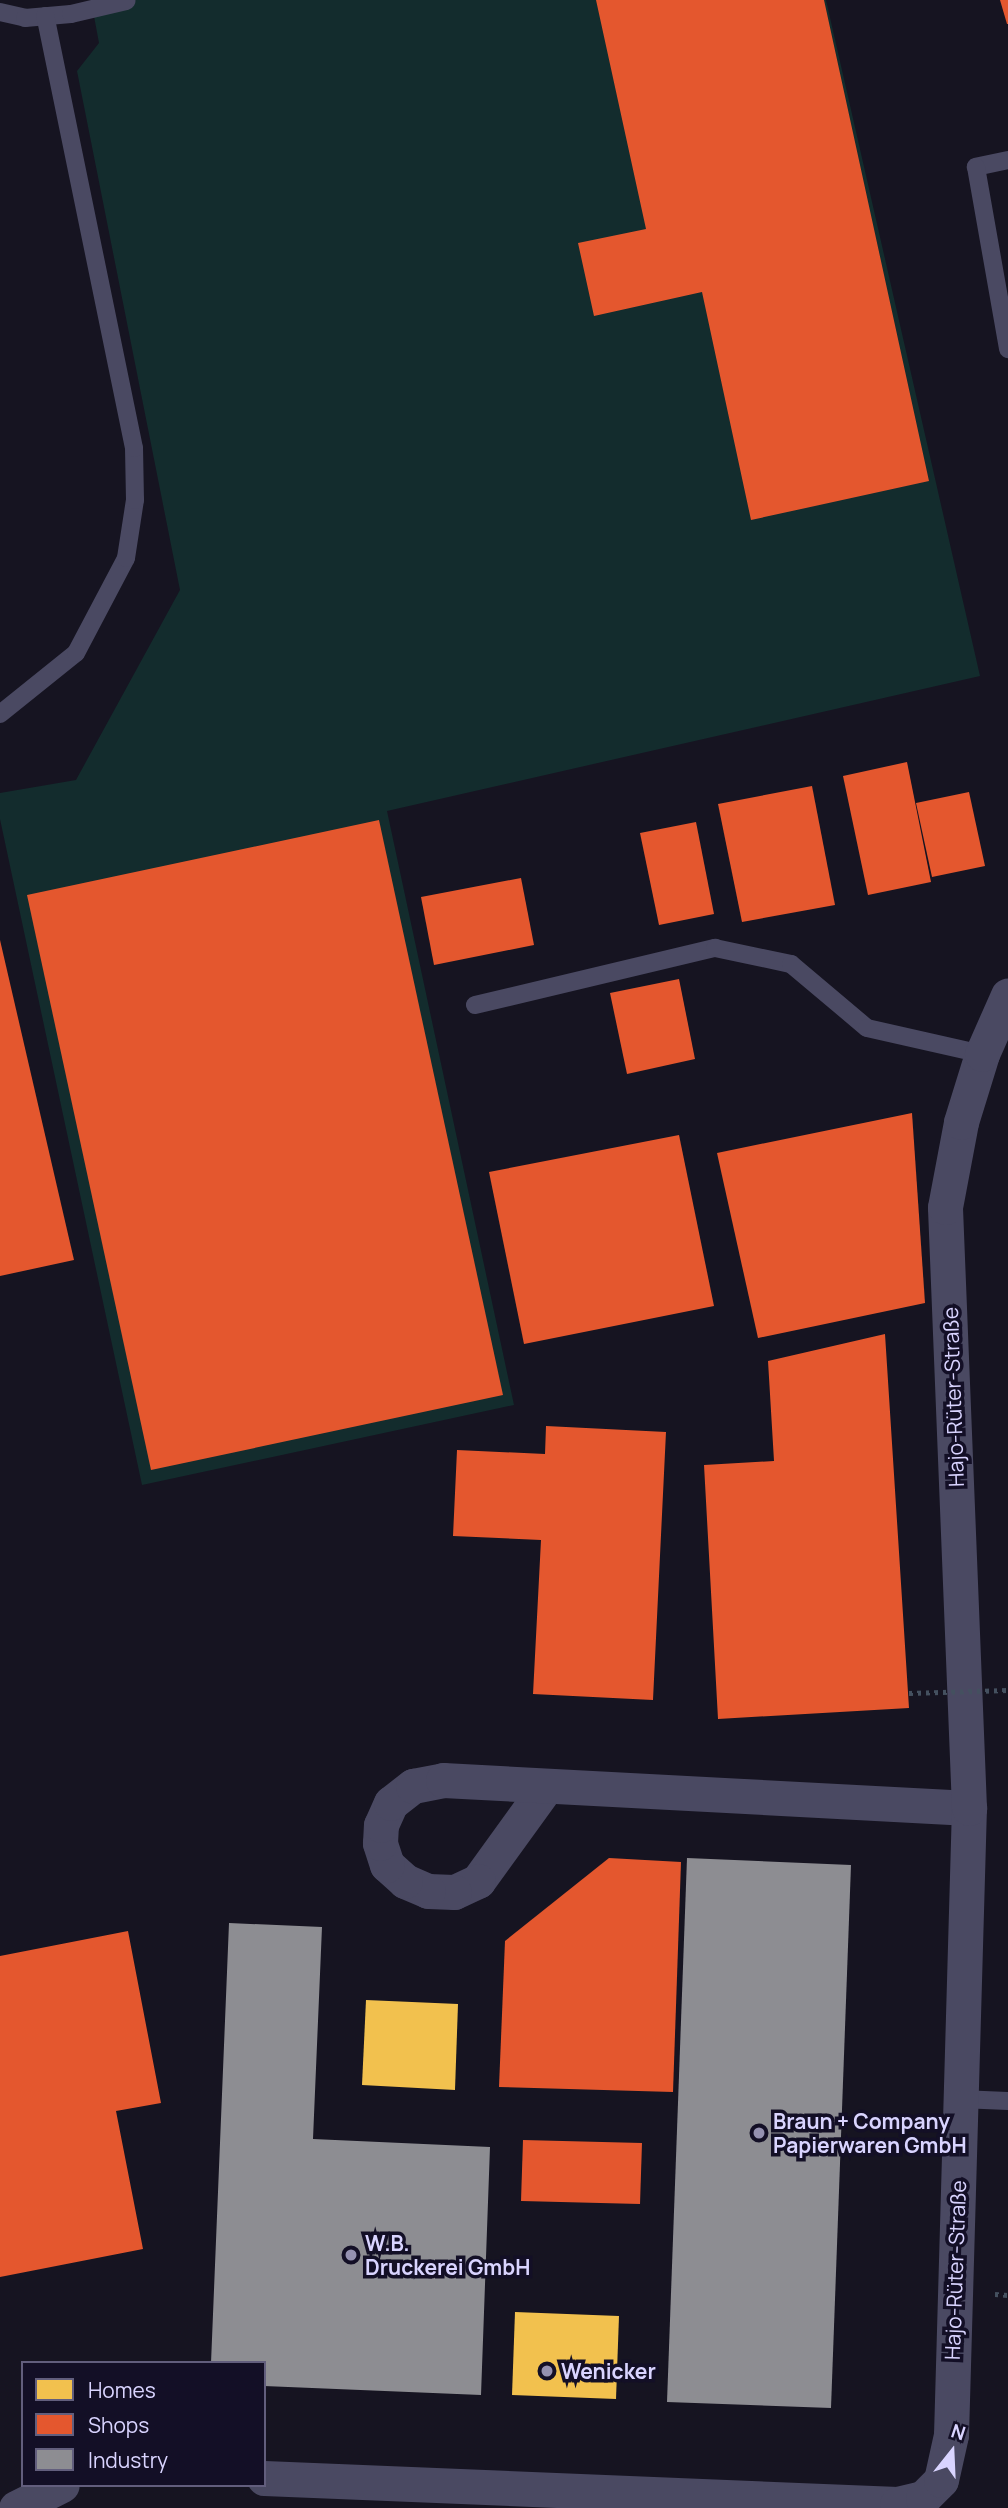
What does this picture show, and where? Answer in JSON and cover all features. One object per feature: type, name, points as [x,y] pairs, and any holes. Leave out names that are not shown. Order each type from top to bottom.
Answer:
[{"type":"street","name":"Hajo-Rüter-Straße","points":[[266,2478],[897,2504],[923,2498],[942,2480],[951,2435],[970,1808],[945,1207],[961,1122],[982,1054],[1008,995]]},
{"type":"street","points":[[546,1787],[478,1881],[454,1892],[428,1891],[405,1881],[387,1865],[380,1843],[381,1825],[391,1803],[413,1786],[443,1780],[970,1808]]},
{"type":"street","points":[[16,2508],[58,2487]]},
{"type":"lane","points":[[0,12],[45,16],[126,1]]},
{"type":"lane","points":[[0,714],[76,653],[126,558],[135,500],[134,448],[45,16]]},
{"type":"lane","points":[[1008,160],[976,167],[1002,288],[1008,349]]},
{"type":"lane","points":[[475,1005],[715,948],[791,964],[867,1028],[982,1054]]},
{"type":"lane","points":[[960,2099],[1008,2101]]},
{"type":"path","points":[[909,1693],[1008,1690]]},
{"type":"green space","points":[[91,0],[826,0],[980,676],[387,811],[514,1405],[142,1485],[0,819],[0,793],[76,780],[180,590],[77,71],[99,43]]},
{"type":"building: Homes","points":[[366,2000],[458,2004],[455,2090],[362,2085]]},
{"type":"building: Homes","points":[[515,2312],[619,2316],[616,2399],[512,2395]]},
{"type":"building: Shops","points":[[596,0],[824,0],[929,481],[751,520],[702,292],[594,316],[578,243],[646,229]]},
{"type":"building: Shops","points":[[1000,0],[1008,0],[1008,24],[1007,24]]},
{"type":"building: Shops","points":[[907,762],[931,882],[868,895],[843,776]]},
{"type":"building: Shops","points":[[812,786],[835,905],[742,922],[718,804]]},
{"type":"building: Shops","points":[[969,792],[985,866],[932,877],[916,803]]},
{"type":"building: Shops","points":[[379,820],[503,1395],[151,1470],[27,895]]},
{"type":"building: Shops","points":[[696,822],[714,914],[659,925],[640,833]]},
{"type":"building: Shops","points":[[521,878],[534,945],[434,965],[421,897]]},
{"type":"building: Shops","points":[[0,940],[74,1260],[0,1276]]},
{"type":"building: Shops","points":[[679,979],[695,1059],[627,1074],[610,993]]},
{"type":"building: Shops","points":[[912,1113],[925,1303],[758,1338],[717,1153]]},
{"type":"building: Shops","points":[[679,1135],[714,1306],[524,1344],[489,1172]]},
{"type":"building: Shops","points":[[885,1334],[909,1708],[718,1719],[704,1465],[774,1461],[768,1361]]},
{"type":"building: Shops","points":[[546,1426],[666,1432],[653,1700],[533,1694],[541,1540],[453,1536],[457,1450],[545,1454]]},
{"type":"building: Shops","points":[[609,1858],[681,1862],[673,2092],[499,2087],[505,1941]]},
{"type":"building: Shops","points":[[128,1931],[161,2103],[116,2111],[143,2249],[0,2277],[0,1956]]},
{"type":"building: Shops","points":[[523,2140],[642,2143],[640,2204],[521,2201]]},
{"type":"building: Industry","name":"Braun + Company Papierwaren GmbH","points":[[687,1858],[851,1865],[831,2408],[667,2402]]},
{"type":"building: Industry","name":"W.B. Druckerei GmbH","points":[[229,1923],[322,1927],[313,2139],[490,2147],[481,2395],[266,2386],[266,2361],[211,2361]]},
{"type":"place","name":"Braun + Company Papierwaren GmbH","points":[[759,2133]]},
{"type":"place","name":"W.B. Druckerei GmbH","points":[[351,2255]]},
{"type":"place","name":"Wenicker","points":[[547,2371]]}]
